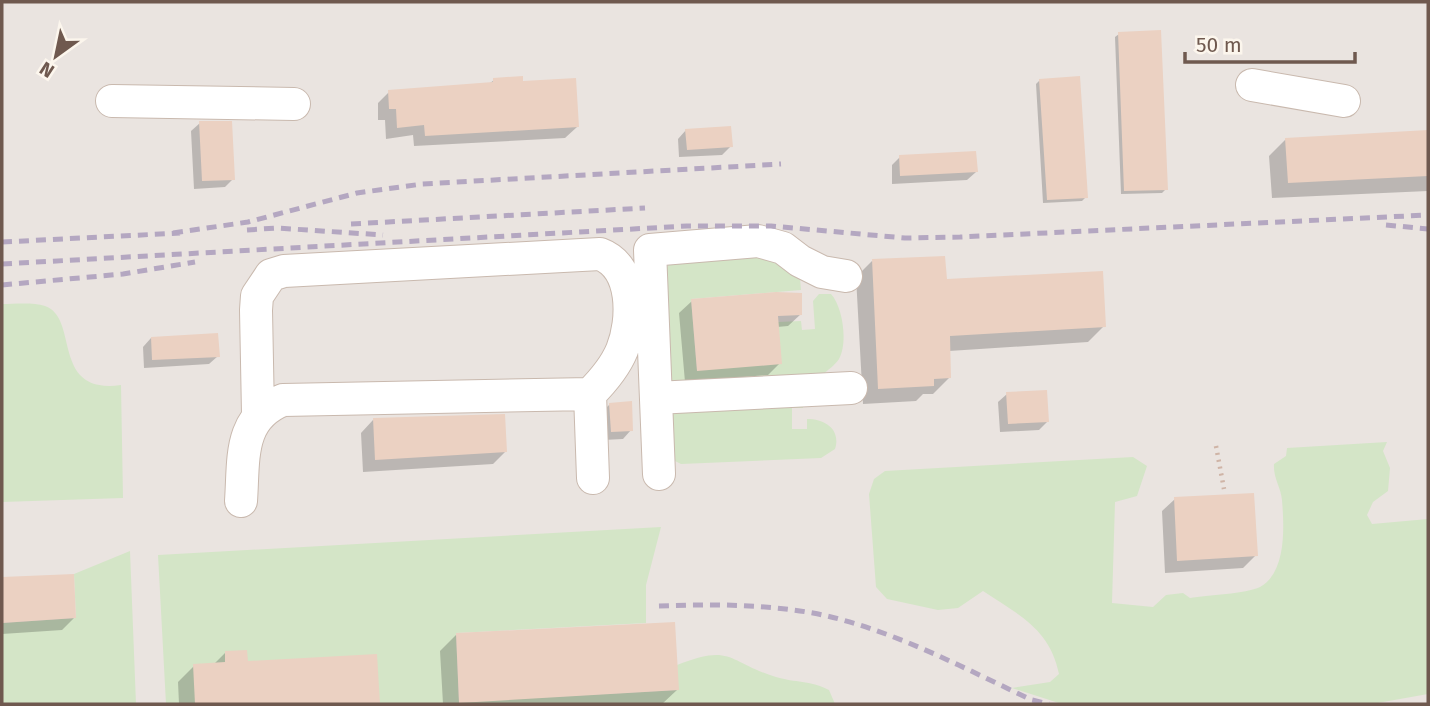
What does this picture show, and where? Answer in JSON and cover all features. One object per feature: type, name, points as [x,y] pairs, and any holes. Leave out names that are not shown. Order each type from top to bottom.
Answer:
[{"type":"lane","points":[[1252,85],[1344,101]]},
{"type":"lane","points":[[112,102],[294,104]]},
{"type":"lane","points":[[659,474],[650,250],[758,242],[783,248],[800,261],[822,272],[846,276]]},
{"type":"lane","points":[[241,501],[245,437],[258,414],[257,296],[271,275],[298,270],[600,254],[609,257],[626,281],[629,328],[614,365],[590,394],[593,478]]},
{"type":"lane","points":[[656,398],[851,388]]},
{"type":"lane","points":[[258,414],[283,400],[590,394]]},
{"type":"path","points":[[1216,446],[1224,489]]},
{"type":"shaded area","points":[[2,2],[1428,2],[1428,704],[2,704]]},
{"type":"green space","points":[[763,251],[784,263],[800,279],[801,290],[691,299],[697,370],[778,322],[801,321],[802,330],[815,329],[813,301],[819,294],[831,294],[841,316],[844,335],[842,352],[837,361],[822,375],[803,375],[803,408],[792,408],[792,429],[807,429],[807,419],[826,423],[836,436],[835,449],[821,458],[681,464],[673,460],[662,275],[669,264]]},
{"type":"green space","points":[[2,304],[45,306],[55,313],[62,325],[75,368],[84,379],[99,385],[121,385],[123,498],[2,502]]},
{"type":"green space","points":[[1387,442],[1383,451],[1390,468],[1388,491],[1373,502],[1367,515],[1372,524],[1428,519],[1428,694],[1372,704],[1062,704],[1012,688],[1050,682],[1059,674],[1055,658],[1031,625],[983,591],[958,608],[938,610],[887,599],[876,587],[869,494],[874,479],[885,471],[1133,457],[1147,466],[1137,496],[1115,502],[1112,603],[1153,607],[1166,595],[1183,593],[1190,598],[1236,593],[1260,587],[1269,580],[1279,560],[1283,535],[1282,500],[1274,464],[1286,456],[1287,448]]},
{"type":"green space","points":[[661,527],[646,585],[646,623],[456,633],[459,702],[678,690],[677,665],[709,655],[720,655],[776,677],[822,687],[829,690],[835,704],[166,704],[158,555]]},
{"type":"green space","points":[[130,551],[136,704],[2,704],[2,623],[76,618],[74,574]]},
{"type":"building","points":[[1161,30],[1168,190],[1124,191],[1118,32]]},
{"type":"building","points":[[523,76],[523,81],[576,78],[579,127],[425,136],[424,125],[397,128],[396,109],[389,109],[388,90],[493,82],[493,78]]},
{"type":"building","points":[[1080,76],[1088,198],[1047,200],[1039,79]]},
{"type":"building","points":[[199,121],[232,121],[235,180],[202,181]]},
{"type":"building","points":[[731,126],[733,147],[687,150],[685,129]]},
{"type":"building","points":[[1428,130],[1428,176],[1288,183],[1285,138]]},
{"type":"building","points":[[976,151],[978,172],[900,176],[899,155]]},
{"type":"building","points":[[945,256],[947,279],[1103,271],[1106,327],[950,336],[951,378],[934,379],[934,386],[878,389],[872,259]]},
{"type":"building","points":[[776,292],[802,293],[802,315],[778,316],[782,364],[697,371],[691,299]]},
{"type":"building","points":[[218,333],[220,357],[152,360],[151,337]]},
{"type":"building","points":[[1047,390],[1049,422],[1008,424],[1006,392]]},
{"type":"building","points":[[632,401],[633,431],[611,432],[609,403]]},
{"type":"building","points":[[505,414],[507,452],[375,460],[373,418]]},
{"type":"building","points":[[1254,493],[1258,556],[1177,561],[1174,497]]},
{"type":"building","points":[[74,574],[76,618],[2,623],[2,577]]},
{"type":"building","points":[[675,622],[679,690],[459,703],[456,633]]},
{"type":"building","points":[[247,650],[248,661],[377,654],[380,704],[195,704],[193,664],[225,662],[225,651]]},
{"type":"railway","points":[[173,233],[248,222],[357,193],[422,184],[781,164]]},
{"type":"railway","points":[[351,224],[645,208]]},
{"type":"railway","points":[[2,264],[687,226],[771,226],[905,238],[1428,215]]},
{"type":"railway","points":[[1386,225],[1428,229]]},
{"type":"railway","points":[[247,230],[277,228],[383,235]]},
{"type":"railway","points":[[2,242],[180,233]]},
{"type":"railway","points":[[2,285],[123,274],[195,262]]},
{"type":"railway","points":[[659,606],[755,606],[813,613],[842,620],[897,638],[1032,700],[1049,704]]}]
